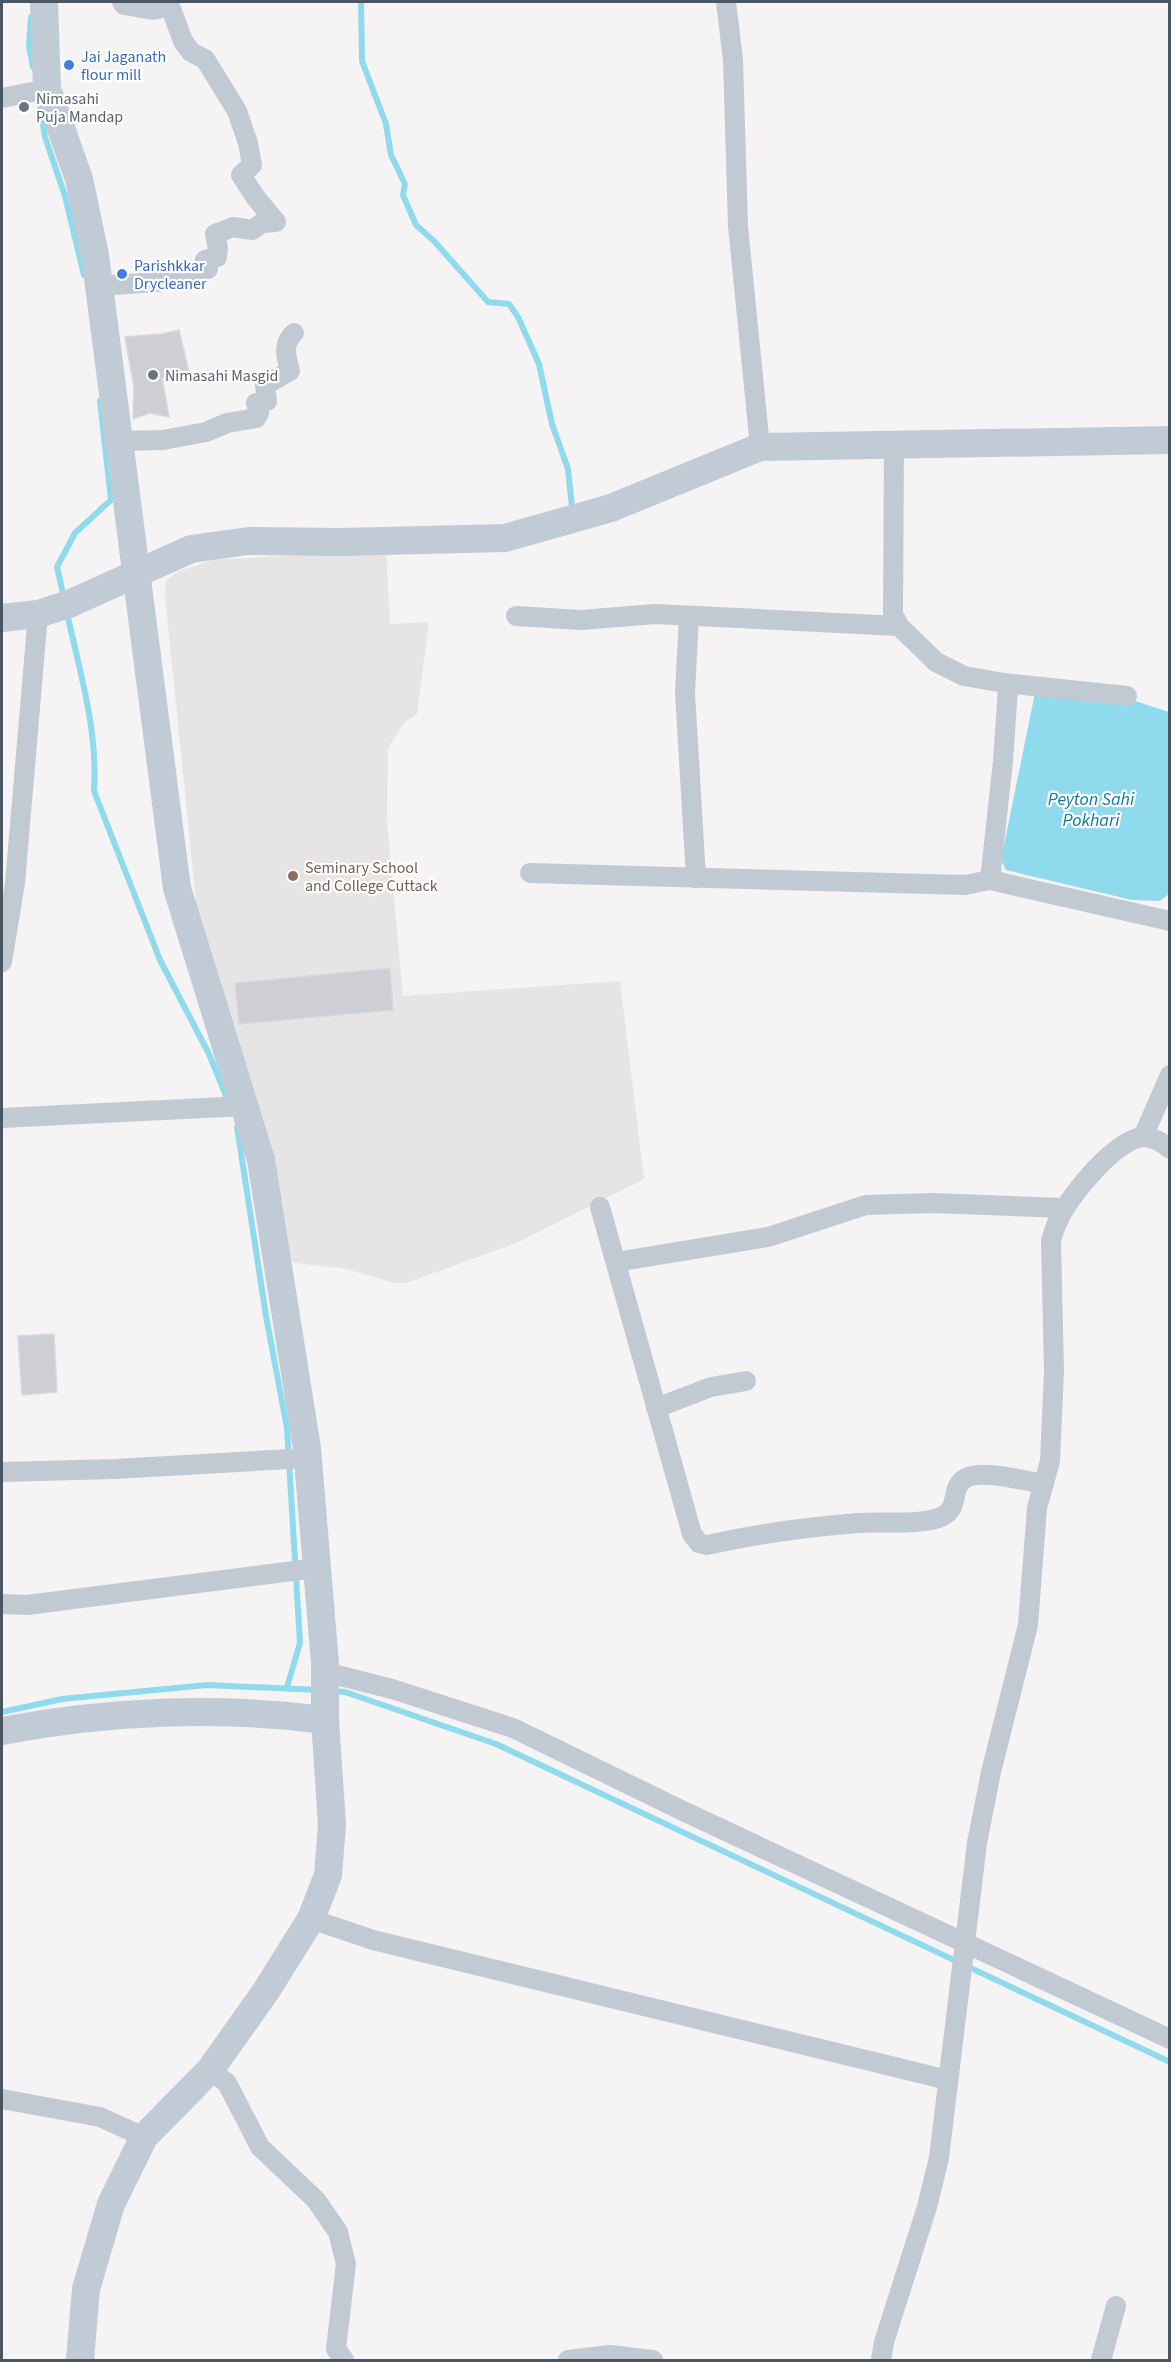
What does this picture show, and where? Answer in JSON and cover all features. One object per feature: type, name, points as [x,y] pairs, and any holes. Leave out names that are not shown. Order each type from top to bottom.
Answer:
[{"type":"street","points":[[44,2],[47,89],[80,179],[95,255],[177,888],[261,1160],[308,1458],[325,1676],[325,1719],[332,1825],[328,1875],[311,1919],[266,1991],[210,2070],[144,2137],[111,2204],[86,2289],[80,2361]]},
{"type":"street","points":[[99,286],[157,282],[208,269],[206,260],[217,257],[215,234],[233,227],[252,230],[262,223],[276,222],[241,175],[252,165],[248,143],[237,111],[205,59],[191,52],[183,41],[170,6],[153,10],[124,5],[122,2]]},
{"type":"street","points":[[726,2],[733,60],[738,226],[760,447]]},
{"type":"street","points":[[2,98],[47,89]]},
{"type":"street","points":[[119,441],[163,440],[206,432],[227,423],[256,418],[259,413],[256,403],[267,401],[265,385],[290,371],[285,352],[288,339],[294,333]]},
{"type":"street","points":[[2,618],[54,609],[192,549],[248,541],[340,542],[506,538],[611,508],[760,447],[1170,440]]},
{"type":"street","points":[[894,444],[893,614],[899,626],[936,662],[964,676],[1004,683],[1127,696]]},
{"type":"street","points":[[2,962],[54,609]]},
{"type":"street","points":[[516,616],[581,620],[655,614],[899,626]]},
{"type":"street","points":[[689,616],[686,693],[696,878]]},
{"type":"street","points":[[990,880],[1007,709],[1008,688],[1004,683]]},
{"type":"street","points":[[530,873],[965,885],[990,880],[1170,921]]},
{"type":"street","points":[[1143,1137],[1170,1075]]},
{"type":"street","points":[[2,1118],[245,1106]]},
{"type":"street","points":[[881,2361],[884,2342],[939,2158],[981,1823],[1028,1625],[1037,1508],[1050,1461],[1053,1415],[1051,1241],[1065,1208],[1090,1175],[1110,1155],[1143,1137],[1160,1140],[1170,1149]]},
{"type":"street","points":[[616,1262],[768,1237],[866,1205],[922,1203],[1065,1208]]},
{"type":"street","points":[[600,1207],[692,1534],[699,1543],[707,1545],[812,1526],[880,1521],[928,1521],[946,1516],[951,1510],[958,1486],[966,1478],[982,1475],[1044,1484]]},
{"type":"street","points":[[656,1408],[711,1388],[746,1381]]},
{"type":"street","points":[[2,1472],[115,1469],[308,1458]]},
{"type":"street","points":[[2,1604],[27,1605],[317,1568]]},
{"type":"street","points":[[325,1676],[392,1689],[513,1728],[964,1946],[1170,2039]]},
{"type":"street","points":[[2,1731],[122,1715],[279,1714],[325,1719]]},
{"type":"street","points":[[311,1919],[373,1940],[948,2080]]},
{"type":"street","points":[[210,2070],[227,2083],[260,2147],[316,2200],[338,2232],[346,2264],[336,2349],[344,2361]]},
{"type":"street","points":[[2,2099],[100,2117],[144,2137]]},
{"type":"street","points":[[1101,2361],[1116,2306]]},
{"type":"street","points":[[568,2361],[610,2355],[652,2361]]},
{"type":"shaded area","name":"Seminary School and College Cuttack","points":[[386,550],[390,624],[429,622],[417,714],[405,722],[388,748],[387,822],[403,996],[620,981],[644,1179],[516,1243],[406,1283],[394,1283],[347,1269],[287,1262],[199,931],[165,596],[166,581],[177,572],[212,560]]},
{"type":"water","name":"Peyton Sahi Pokhari","points":[[1035,693],[1126,698],[1169,712],[1169,894],[1160,901],[1132,900],[1006,870],[1001,860]]},
{"type":"building","name":"Nimasahi Masgid","points":[[179,330],[189,372],[162,378],[169,417],[150,413],[133,419],[134,388],[125,337]]},
{"type":"building","points":[[390,968],[393,1010],[239,1024],[235,983]]},
{"type":"building","points":[[54,1334],[57,1392],[22,1395],[18,1336]]},
{"type":"waterway","points":[[361,2],[362,61],[386,124],[391,155],[405,184],[403,195],[416,225],[434,241],[488,302],[509,304],[518,317],[539,364],[552,424],[568,469],[572,507]]},
{"type":"waterway","points":[[31,17],[29,47],[33,67]]},
{"type":"waterway","points":[[40,108],[45,137],[65,196],[84,275]]},
{"type":"waterway","points":[[64,598],[57,567],[75,533],[111,500],[100,401]]},
{"type":"waterway","points":[[67,613],[91,724],[95,768],[94,791],[160,960],[209,1054],[229,1103]]},
{"type":"waterway","points":[[237,1127],[266,1316],[287,1428],[300,1643],[287,1687]]},
{"type":"waterway","points":[[2,1712],[62,1699],[207,1685],[319,1690]]},
{"type":"waterway","points":[[332,1691],[345,1692],[496,1744],[1170,2062]]},
{"type":"place","name":"Jai Jaganath flour mill","points":[[69,65]]},
{"type":"place","name":"Nimasahi Puja Mandap","points":[[24,107]]},
{"type":"place","name":"Parishkkar Drycleaner","points":[[122,274]]},
{"type":"place","name":"Nimasahi Masgid","points":[[153,375]]},
{"type":"place","name":"Seminary School and College Cuttack","points":[[293,876]]}]
